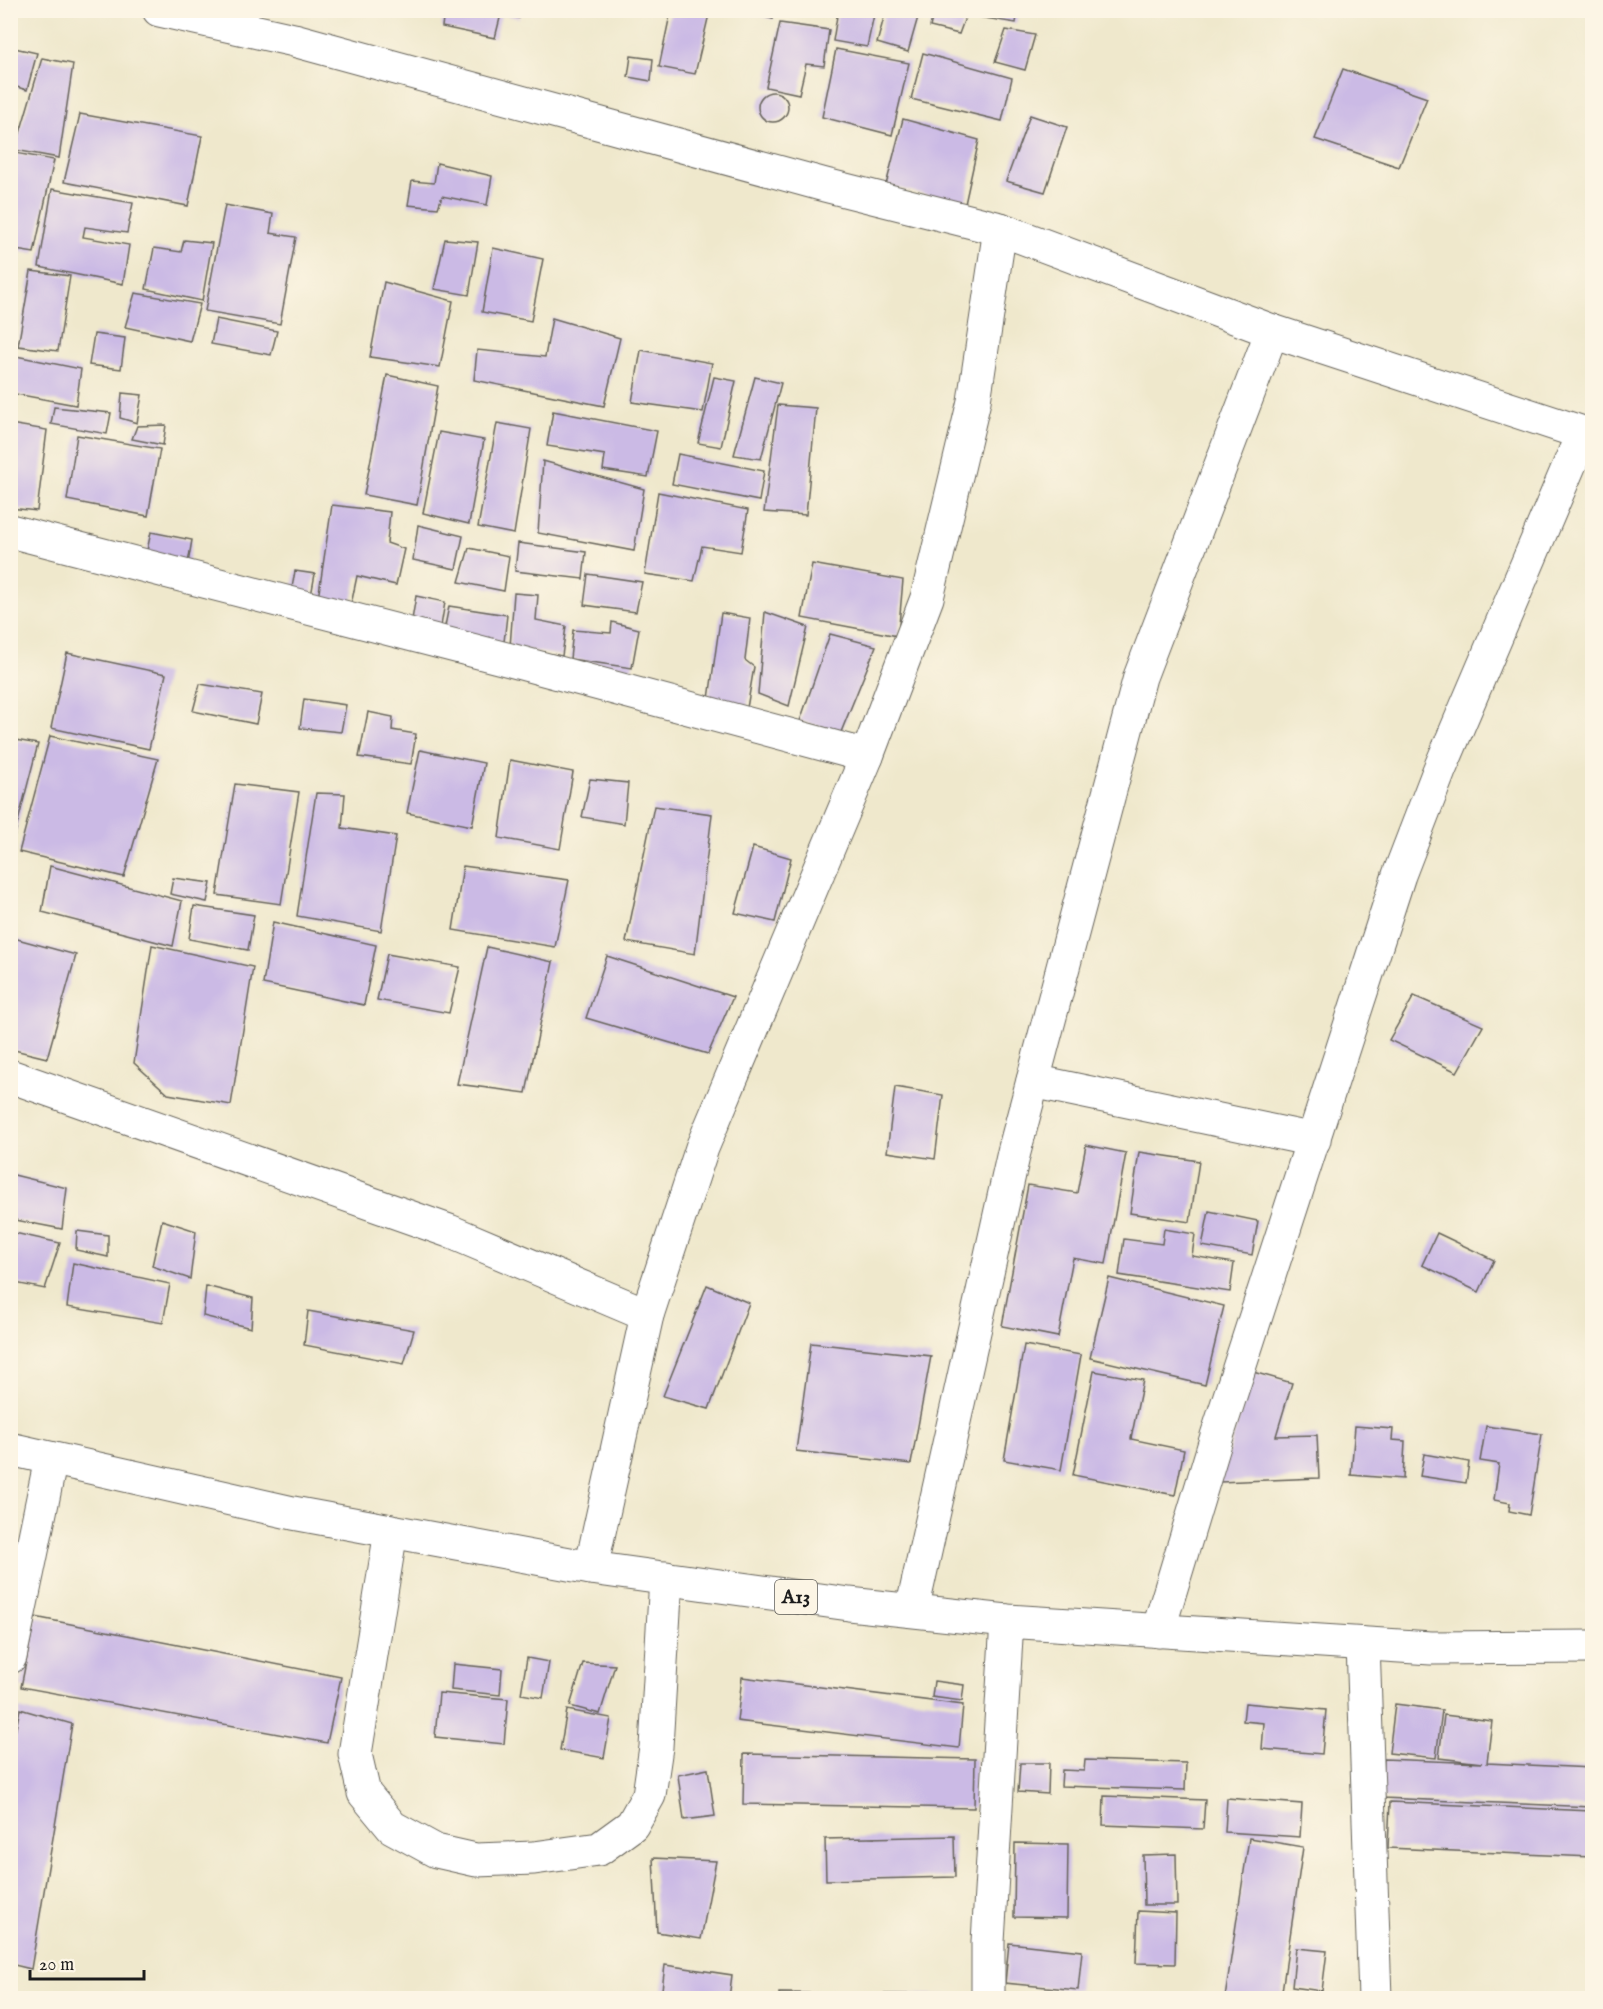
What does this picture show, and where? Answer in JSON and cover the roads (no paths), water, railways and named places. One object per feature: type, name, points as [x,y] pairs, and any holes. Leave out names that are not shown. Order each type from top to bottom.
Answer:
[{"type":"main road","points":[[159,10],[294,40],[825,185],[1000,229],[1272,331],[1588,435],[1439,771],[1403,865],[1217,1436],[1158,1631]]},
{"type":"main road","points":[[591,1568],[647,1315],[702,1148],[867,756],[927,598],[974,401],[1000,229]]},
{"type":"main road","points":[[912,1610],[1033,1081],[1140,677],[1272,331]]},
{"type":"main road","points":[[10,531],[514,661],[867,756]]},
{"type":"main road","points":[[10,1076],[449,1231],[647,1315]]},
{"type":"main road","points":[[1033,1081],[1314,1140]]},
{"type":"main road","name":"A13","points":[[10,1449],[293,1513],[591,1568],[912,1610],[1007,1621],[1431,1648],[1593,1647]]},
{"type":"main road","points":[[10,1657],[51,1459]]},
{"type":"main road","points":[[391,1532],[355,1754],[364,1793],[392,1827],[436,1851],[476,1860],[534,1858],[599,1849],[632,1824],[649,1795],[656,1747],[666,1578]]},
{"type":"main road","points":[[988,1998],[988,1942],[1007,1621]]},
{"type":"main road","points":[[1363,1644],[1375,1998]]}]
